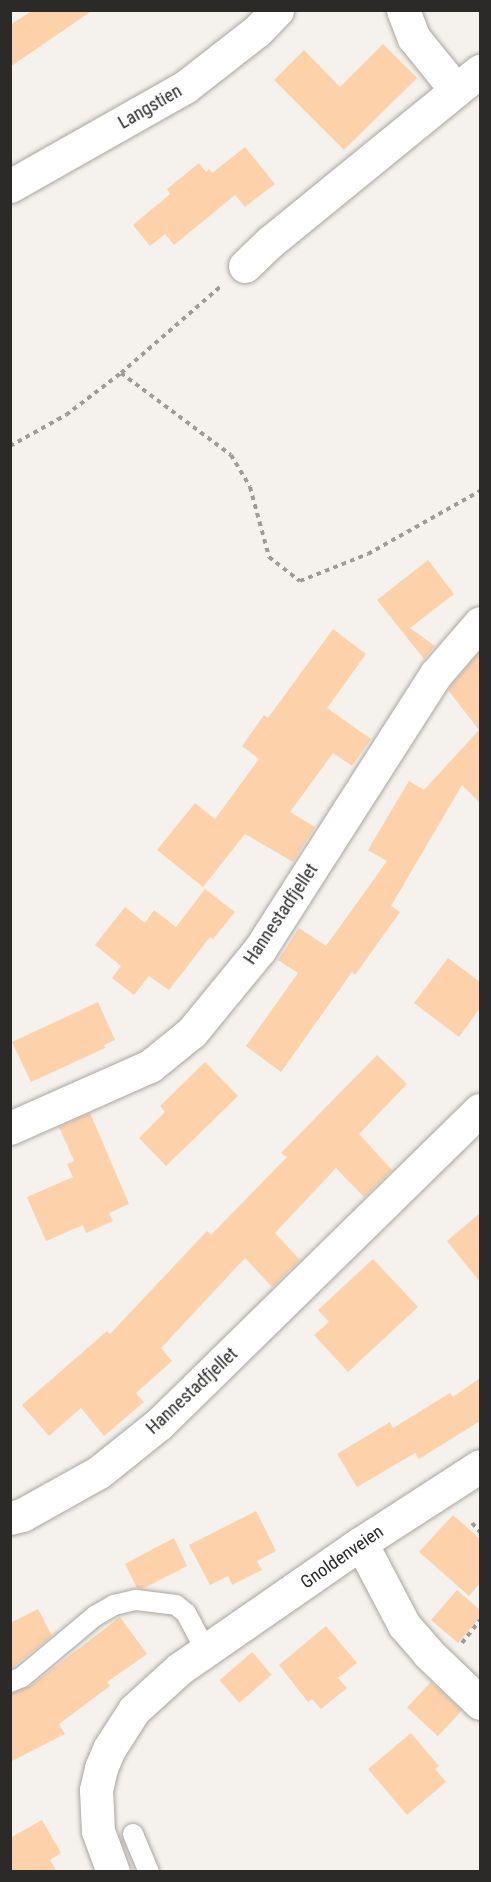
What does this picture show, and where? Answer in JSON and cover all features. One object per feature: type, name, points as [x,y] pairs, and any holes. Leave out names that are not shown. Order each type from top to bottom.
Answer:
[{"type":"street","name":"Langstien","points":[[10,186],[185,87],[257,31],[277,10]]},
{"type":"street","points":[[245,266],[270,242],[468,80],[414,38],[403,10]]},
{"type":"street","name":"Hannestadfjellet","points":[[10,1128],[150,1066],[192,1032],[261,949],[436,674],[480,622]]},
{"type":"street","name":"Hannestadfjellet","points":[[10,1518],[22,1515],[99,1472],[159,1424],[480,1110]]},
{"type":"street","name":"Gnoldenveien","points":[[113,1872],[98,1831],[96,1790],[101,1768],[109,1749],[134,1710],[179,1669],[361,1543],[480,1466]]},
{"type":"street","points":[[361,1543],[404,1625],[428,1653],[480,1703]]},
{"type":"lane","points":[[10,1682],[22,1677],[95,1616],[114,1605],[136,1600],[176,1605],[186,1612],[206,1651]]},
{"type":"lane","points":[[133,1834],[149,1872]]},
{"type":"path","points":[[10,446],[66,415],[121,373],[245,266]]},
{"type":"path","points":[[121,373],[231,455],[250,487],[269,557],[300,581],[368,554],[480,491]]},
{"type":"path","points":[[472,1523],[480,1532]]},
{"type":"building","points":[[33,10],[93,10],[10,67],[10,25]]},
{"type":"building","points":[[383,44],[417,78],[344,150],[274,80],[304,50],[340,87]]},
{"type":"building","points":[[245,147],[275,184],[245,207],[235,195],[174,245],[165,234],[150,246],[133,225],[170,194],[167,189],[199,163],[206,172],[209,169],[212,173]]},
{"type":"building","points":[[428,560],[454,594],[410,628],[435,646],[424,659],[377,600]]},
{"type":"building","points":[[333,629],[366,654],[327,708],[371,739],[352,766],[333,753],[290,812],[315,827],[293,862],[245,834],[203,887],[157,850],[195,803],[215,819],[259,759],[242,746],[264,715],[268,718]]},
{"type":"building","points":[[480,651],[480,803],[462,785],[391,906],[400,912],[355,975],[352,972],[281,1072],[246,1046],[298,973],[278,960],[299,928],[326,946],[387,861],[368,850],[409,781],[424,790],[479,730],[448,690]]},
{"type":"building","points":[[205,889],[235,912],[213,939],[210,937],[169,990],[149,976],[134,995],[112,978],[121,966],[95,945],[125,907],[145,923],[154,910],[176,927]]},
{"type":"building","points":[[448,958],[480,982],[480,1008],[459,1037],[414,1003]]},
{"type":"building","points":[[98,1002],[115,1040],[104,1045],[105,1048],[31,1082],[12,1042]]},
{"type":"building","points":[[377,1055],[407,1084],[359,1134],[392,1170],[364,1197],[336,1168],[275,1233],[300,1260],[272,1287],[245,1258],[161,1348],[172,1361],[136,1393],[144,1402],[104,1436],[81,1408],[49,1436],[22,1405],[107,1331],[110,1334],[207,1231],[211,1235],[287,1157],[281,1153]]},
{"type":"building","points":[[205,1062],[238,1096],[166,1166],[139,1138],[165,1112],[160,1106]]},
{"type":"building","points":[[90,1113],[129,1204],[109,1213],[113,1221],[86,1233],[83,1225],[46,1241],[27,1197],[73,1177],[67,1164],[74,1161],[59,1127]]},
{"type":"building","points":[[480,1213],[480,1282],[447,1241]]},
{"type":"building","points":[[373,1259],[418,1307],[348,1372],[314,1335],[329,1322],[318,1310]]},
{"type":"building","points":[[480,1378],[480,1421],[419,1459],[415,1453],[357,1487],[337,1454],[390,1422],[393,1428],[450,1393],[453,1397]]},
{"type":"building","points":[[256,1511],[276,1551],[257,1561],[262,1570],[232,1585],[228,1576],[210,1585],[189,1545]]},
{"type":"building","points":[[453,1515],[480,1539],[480,1583],[469,1596],[419,1552]]},
{"type":"building","points":[[174,1538],[187,1566],[142,1589],[137,1588],[125,1564]]},
{"type":"building","points":[[457,1590],[480,1610],[480,1617],[458,1643],[431,1620]]},
{"type":"building","points":[[38,1609],[52,1636],[10,1669],[10,1623]]},
{"type":"building","points":[[120,1617],[147,1654],[107,1682],[110,1686],[59,1724],[65,1734],[10,1762],[10,1694],[30,1686]]},
{"type":"building","points":[[326,1626],[357,1663],[338,1678],[347,1688],[321,1709],[312,1699],[308,1702],[279,1665]]},
{"type":"building","points":[[252,1652],[272,1675],[239,1703],[220,1680]]},
{"type":"building","points":[[431,1682],[462,1711],[438,1736],[407,1708]]},
{"type":"building","points":[[411,1733],[439,1766],[435,1769],[446,1782],[407,1815],[368,1769]]},
{"type":"building","points":[[42,1820],[61,1853],[50,1860],[57,1872],[10,1872],[10,1838]]}]
